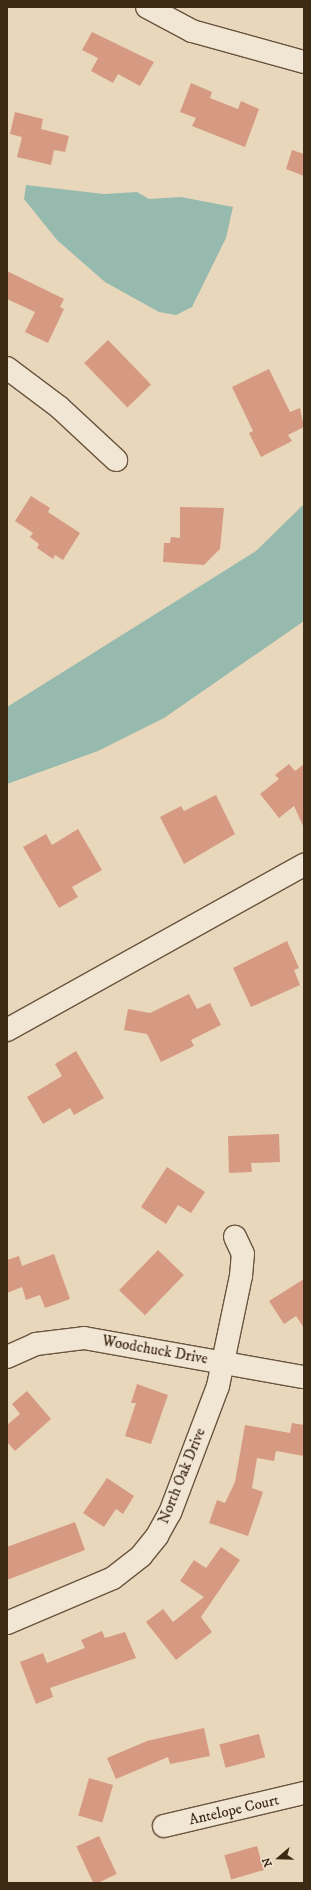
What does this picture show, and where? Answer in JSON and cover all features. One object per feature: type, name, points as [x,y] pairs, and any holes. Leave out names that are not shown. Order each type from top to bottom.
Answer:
[{"type":"street","points":[[147,7],[192,31],[304,62]]},
{"type":"street","points":[[7,368],[59,407],[116,460]]},
{"type":"street","points":[[7,1030],[304,864]]},
{"type":"street","name":"North Oak Drive","points":[[7,1623],[94,1589],[141,1556],[170,1513],[224,1362],[242,1276],[243,1254],[235,1237]]},
{"type":"street","name":"Woodchuck Drive","points":[[7,1356],[36,1344],[84,1338],[304,1376]]},
{"type":"street","name":"Antelope Court","points":[[164,1826],[304,1794]]},
{"type":"water","points":[[26,185],[104,194],[137,192],[149,199],[181,197],[233,207],[226,238],[192,307],[176,315],[159,312],[105,282],[57,240],[24,199]]},
{"type":"water","points":[[304,504],[304,621],[164,718],[98,751],[7,784],[7,707],[256,551]]},
{"type":"building","points":[[92,32],[154,62],[140,86],[118,74],[113,83],[91,71],[98,58],[82,50]]},
{"type":"building","points":[[191,83],[212,92],[210,98],[238,109],[241,101],[259,109],[245,147],[192,126],[196,118],[180,112]]},
{"type":"building","points":[[15,112],[43,119],[41,129],[69,136],[65,152],[54,150],[51,165],[17,157],[22,137],[10,134]]},
{"type":"building","points":[[292,150],[304,154],[304,176],[286,169]]},
{"type":"building","points":[[7,271],[64,299],[60,307],[64,309],[48,343],[25,332],[35,312],[7,299]]},
{"type":"building","points":[[108,340],[151,385],[127,408],[84,363]]},
{"type":"building","points":[[269,369],[290,412],[300,408],[304,427],[288,435],[292,441],[261,457],[249,433],[253,431],[232,387]]},
{"type":"building","points":[[31,496],[50,508],[48,512],[80,533],[63,560],[55,555],[53,559],[37,548],[39,544],[30,537],[33,533],[15,521]]},
{"type":"building","points":[[180,507],[224,508],[220,549],[204,565],[163,562],[164,543],[170,543],[171,537],[180,538]]},
{"type":"building","points":[[289,764],[295,771],[304,764],[304,828],[294,806],[279,818],[260,794],[279,779],[275,775]]},
{"type":"building","points":[[216,795],[235,834],[184,864],[160,817],[181,806],[184,811]]},
{"type":"building","points":[[78,829],[102,870],[72,887],[78,897],[59,908],[23,847],[46,834],[52,845]]},
{"type":"building","points":[[287,941],[299,968],[294,970],[300,985],[251,1007],[233,968]]},
{"type":"building","points":[[189,994],[197,1009],[210,1003],[221,1025],[191,1040],[194,1046],[161,1062],[147,1034],[124,1030],[128,1009],[150,1013]]},
{"type":"building","points":[[76,1051],[104,1098],[74,1115],[70,1108],[43,1124],[27,1097],[62,1076],[55,1064]]},
{"type":"building","points":[[279,1134],[280,1162],[251,1163],[252,1172],[229,1173],[228,1136]]},
{"type":"building","points":[[167,1167],[205,1192],[191,1213],[178,1205],[166,1224],[141,1207]]},
{"type":"building","points":[[158,1250],[184,1275],[145,1315],[119,1290]]},
{"type":"building","points":[[54,1254],[70,1299],[45,1308],[40,1295],[26,1300],[22,1287],[7,1293],[7,1260],[19,1256],[22,1266]]},
{"type":"building","points":[[304,1279],[304,1328],[296,1316],[284,1324],[269,1301]]},
{"type":"building","points":[[137,1384],[168,1395],[151,1444],[125,1436],[136,1403],[131,1403]]},
{"type":"building","points":[[27,1391],[51,1419],[15,1451],[7,1442],[7,1425],[20,1414],[12,1404]]},
{"type":"building","points":[[292,1423],[304,1425],[304,1456],[276,1451],[274,1461],[257,1458],[252,1488],[263,1492],[248,1536],[209,1523],[217,1500],[225,1503],[235,1482],[245,1425],[290,1433]]},
{"type":"building","points":[[107,1478],[134,1496],[123,1514],[116,1509],[104,1527],[83,1513]]},
{"type":"building","points":[[75,1522],[85,1550],[7,1580],[7,1547]]},
{"type":"building","points":[[221,1547],[240,1560],[201,1617],[212,1632],[176,1660],[146,1622],[163,1609],[173,1622],[204,1597],[180,1581],[194,1560],[206,1568]]},
{"type":"building","points":[[102,1631],[105,1638],[125,1632],[136,1658],[50,1688],[53,1697],[36,1704],[20,1662],[43,1653],[47,1663],[85,1648],[81,1640]]},
{"type":"building","points":[[204,1728],[210,1756],[170,1764],[168,1757],[116,1779],[107,1758],[147,1741]]},
{"type":"building","points":[[259,1734],[265,1757],[226,1768],[219,1745]]},
{"type":"building","points":[[89,1778],[113,1785],[102,1822],[78,1815]]},
{"type":"building","points":[[99,1836],[117,1874],[98,1883],[93,1883],[76,1847]]},
{"type":"building","points":[[257,1846],[264,1870],[231,1879],[224,1855]]}]
